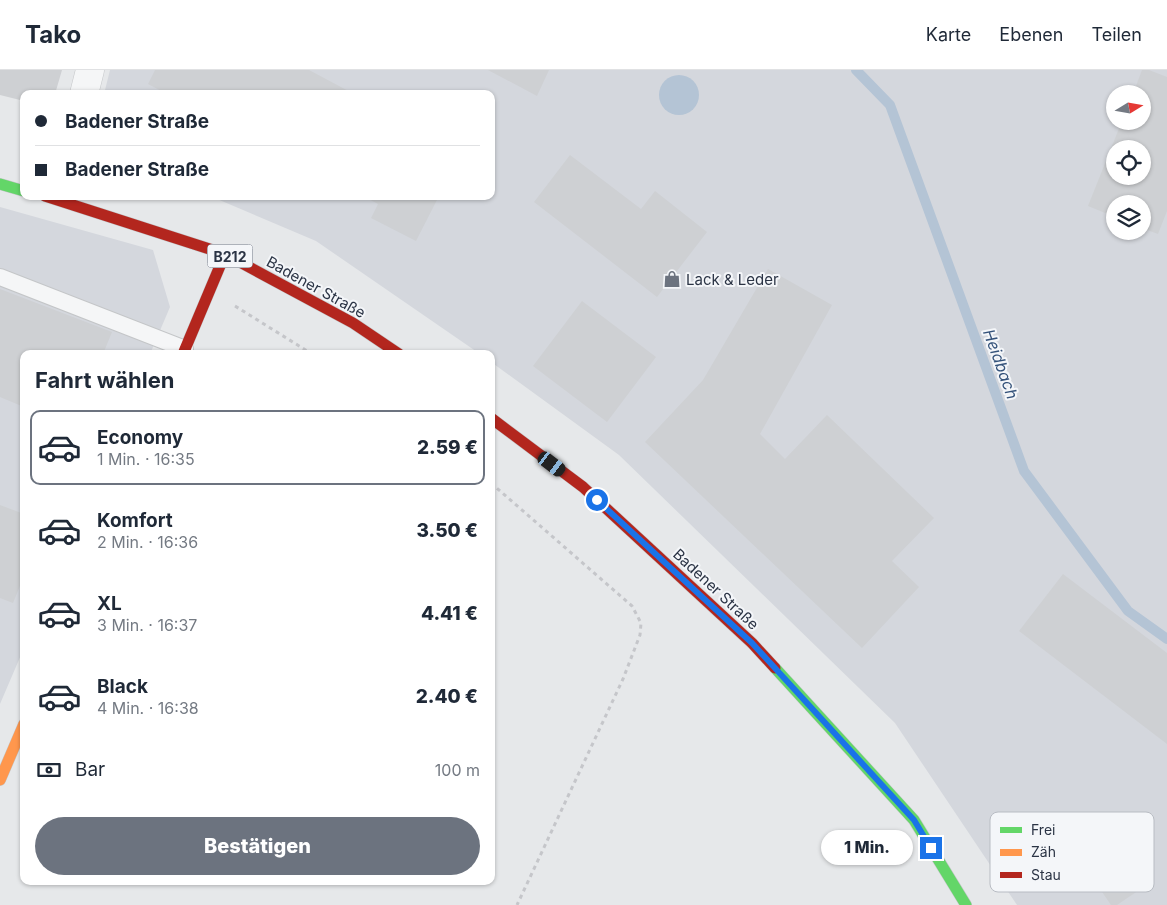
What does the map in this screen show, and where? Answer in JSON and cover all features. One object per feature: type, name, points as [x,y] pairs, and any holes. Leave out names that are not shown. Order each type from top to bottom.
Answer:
[{"type":"main road","points":[[0,184],[20,189]]},
{"type":"main road","name":"Badener Straße","points":[[61,200],[225,254],[353,323],[393,350]]},
{"type":"main road","points":[[185,350],[225,254]]},
{"type":"main road","name":"Badener Straße","points":[[495,421],[583,487],[752,643],[914,820],[966,905]]},
{"type":"main road","points":[[0,780],[5,756],[20,731]]},
{"type":"street","points":[[85,90],[90,70]]},
{"type":"lane","points":[[0,277],[179,350]]},
{"type":"path","points":[[210,288],[253,318],[305,350]]},
{"type":"path","points":[[495,486],[632,606],[641,623],[640,635],[623,679],[517,905]]},
{"type":"shaded area","points":[[110,70],[1167,70],[1167,905],[1017,905],[1008,892],[1154,892],[1154,812],[990,812],[990,865],[895,723],[619,455],[495,365],[495,350],[474,350],[316,241],[219,200],[495,200],[495,90],[105,90]]},
{"type":"shaded area","points":[[0,207],[153,250],[170,307],[152,350],[20,350],[20,657],[0,704]]},
{"type":"water","points":[[679,75],[693,81],[699,95],[693,109],[679,115],[665,109],[659,95],[665,81]]},
{"type":"building","points":[[0,70],[62,70],[56,90],[20,90],[20,100],[0,95]]},
{"type":"building","points":[[155,70],[309,70],[346,90],[159,90],[148,84]]},
{"type":"building","points":[[488,70],[549,70],[537,96]]},
{"type":"building","points":[[1142,70],[1149,70],[1167,77],[1167,211],[1158,234],[1151,231],[1151,195],[1106,195],[1106,213],[1088,206],[1106,161],[1106,185],[1151,185],[1151,140],[1114,140],[1118,130],[1151,130],[1151,85],[1136,85]]},
{"type":"building","points":[[570,155],[641,209],[655,191],[707,232],[657,297],[534,202]]},
{"type":"building","points":[[370,200],[437,200],[416,241],[371,218],[378,204]]},
{"type":"building","points":[[768,269],[832,305],[760,434],[785,459],[827,415],[934,518],[892,561],[919,587],[862,648],[645,442],[703,380]]},
{"type":"building","points":[[0,289],[112,332],[105,350],[20,350],[20,405],[0,397]]},
{"type":"building","points":[[582,301],[656,357],[607,422],[533,366]]},
{"type":"building","points":[[0,505],[20,512],[20,586],[13,603],[0,598]]},
{"type":"building","points":[[1063,574],[1167,653],[1167,744],[1019,631]]},
{"type":"building","points":[[1102,892],[1136,892],[1117,905],[1111,905]]},
{"type":"waterway","name":"Heidbach","points":[[856,70],[890,105],[1024,471],[1128,611],[1167,639]]},
{"type":"traffic: fast","points":[[0,184],[20,190]]},
{"type":"traffic: fast","points":[[775,668],[914,820],[966,905]]},
{"type":"traffic: slow","points":[[0,780],[20,733]]},
{"type":"traffic: jam","points":[[57,200],[225,254],[353,323],[393,350]]},
{"type":"traffic: jam","points":[[185,350],[225,254]]},
{"type":"traffic: jam","points":[[495,421],[583,487],[752,643],[775,668]]},
{"type":"place","name":"Lack & Leder","points":[[672,279]]},
{"type":"route","points":[[597,500],[752,643],[914,820],[931,848]]}]
